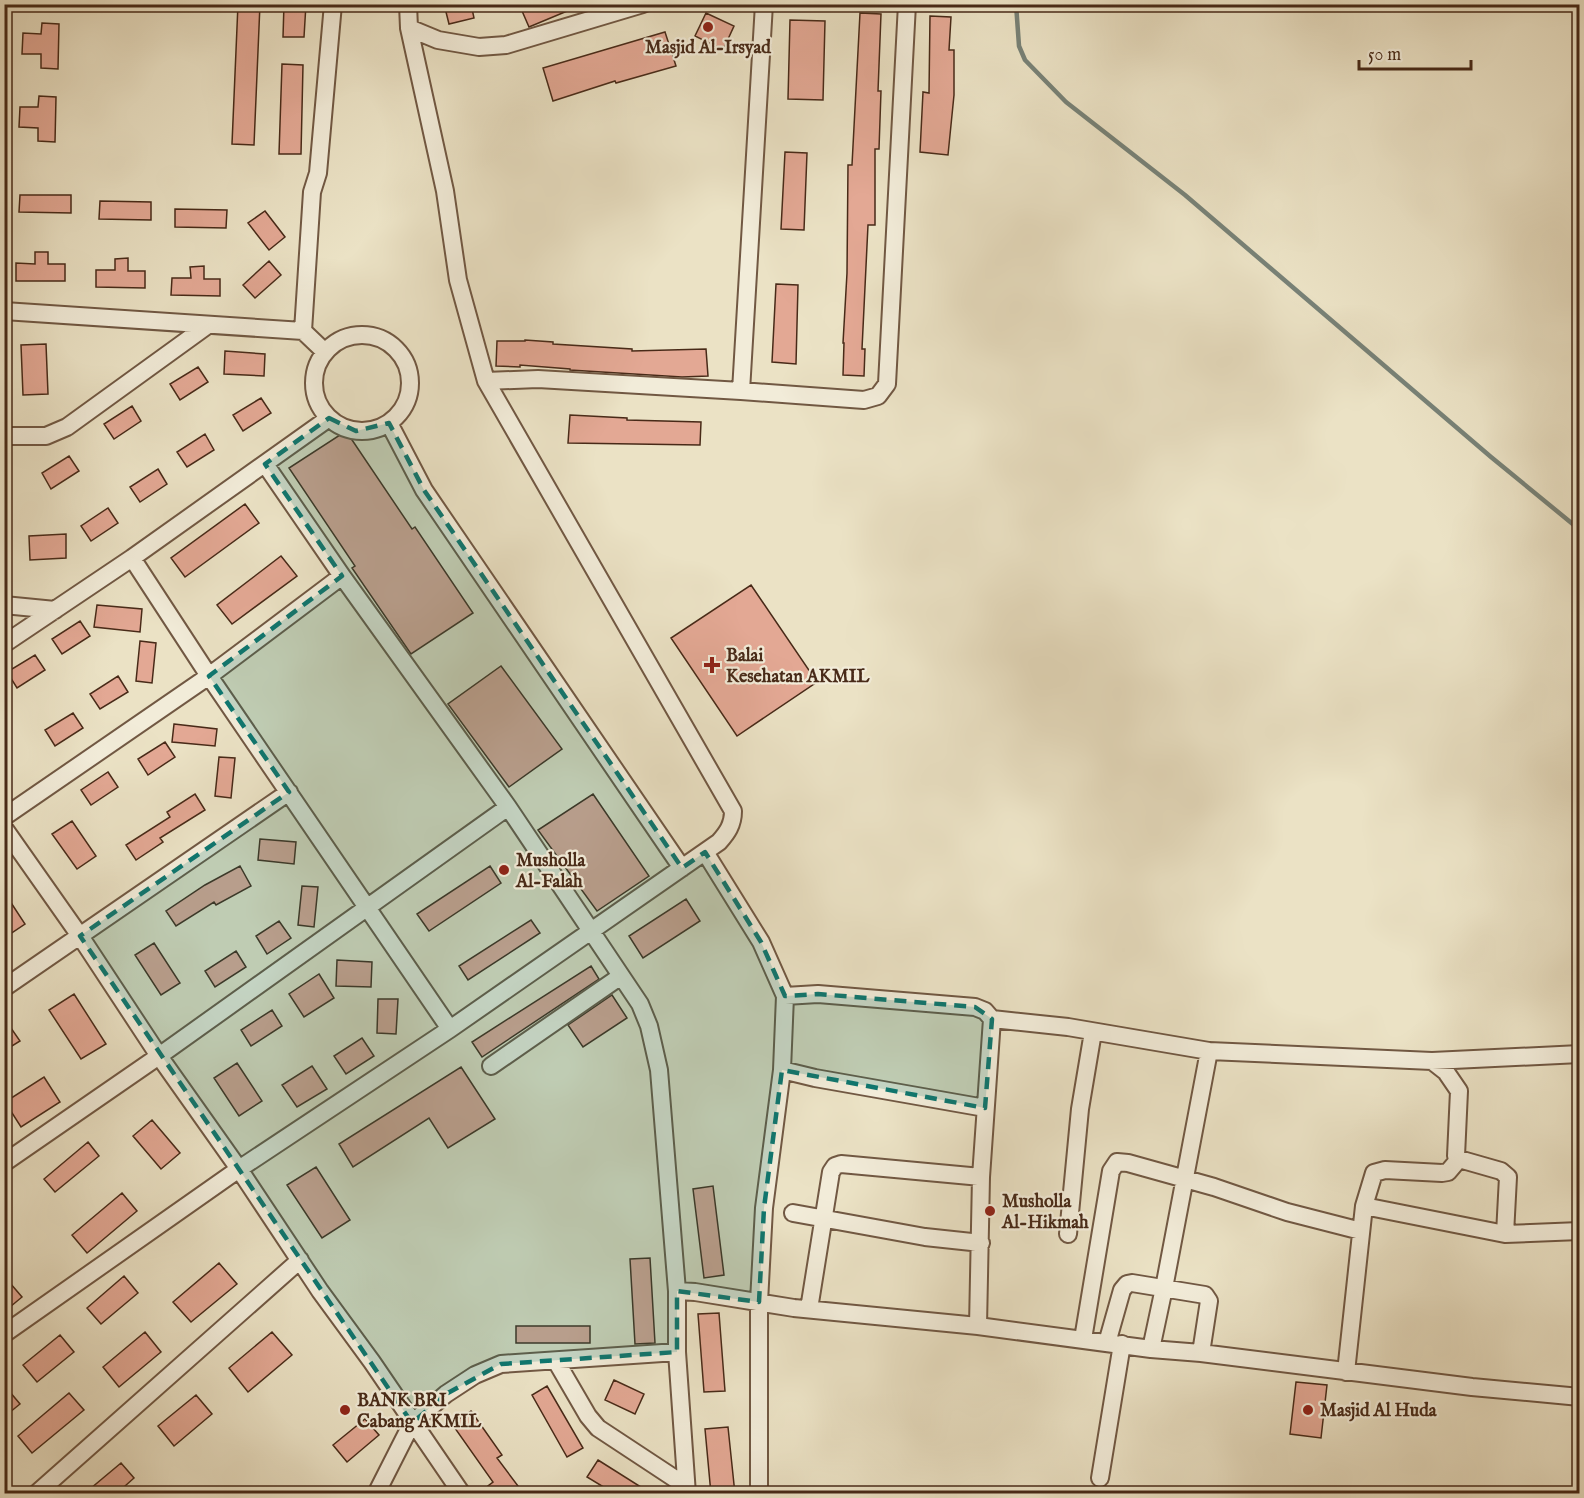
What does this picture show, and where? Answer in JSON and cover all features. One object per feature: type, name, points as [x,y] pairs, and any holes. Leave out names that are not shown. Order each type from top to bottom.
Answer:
[{"type":"street","points":[[303,331],[312,192],[318,173],[333,4]]},
{"type":"street","points":[[4,1334],[239,1169],[450,1029],[682,868],[716,843],[733,820],[733,812],[486,381],[458,280],[444,191],[409,28],[408,4]]},
{"type":"street","points":[[409,28],[438,40],[479,46],[506,45],[643,4]]},
{"type":"street","points":[[741,391],[764,4]]},
{"type":"street","points":[[486,381],[538,380],[864,400],[878,396],[887,384],[907,4]]},
{"type":"street","points":[[4,311],[303,331],[325,352]]},
{"type":"street","points":[[4,436],[46,436],[67,427],[208,325]]},
{"type":"street","points":[[365,335],[385,341],[395,348],[405,362],[410,385],[402,410],[389,423],[370,430],[356,431],[341,426],[329,418],[318,404],[313,383],[316,366],[325,352],[338,341],[365,335]]},
{"type":"street","points":[[4,644],[132,558],[329,418]]},
{"type":"street","points":[[389,423],[424,490],[682,868]]},
{"type":"street","points":[[265,464],[342,576],[508,807],[640,1004],[649,1026],[659,1070],[677,1291],[677,1352],[687,1490]]},
{"type":"street","points":[[132,558],[450,1029]]},
{"type":"street","points":[[4,817],[210,676],[342,576]]},
{"type":"street","points":[[4,605],[55,610]]},
{"type":"street","points":[[4,988],[289,792]]},
{"type":"street","points":[[4,1163],[159,1056],[508,807]]},
{"type":"street","points":[[4,828],[80,936],[320,1291],[372,1362],[462,1494]]},
{"type":"street","points":[[716,843],[746,918],[791,996],[764,1208],[759,1494]]},
{"type":"street","points":[[491,1066],[621,976]]},
{"type":"street","points":[[791,996],[818,994],[975,1007],[985,1011],[992,1019],[1093,1032],[1209,1051],[1432,1061],[1579,1059]]},
{"type":"street","points":[[978,1326],[981,1177],[992,1019]]},
{"type":"street","points":[[1068,1234],[1080,1109],[1093,1032]]},
{"type":"street","points":[[1151,1349],[1209,1051]]},
{"type":"street","points":[[1432,1061],[1446,1072],[1459,1091],[1455,1152],[1459,1159],[1506,1173],[1508,1183],[1505,1234]]},
{"type":"street","points":[[782,1070],[809,1077],[985,1108]]},
{"type":"street","points":[[1346,1372],[1364,1206],[1374,1173],[1385,1170],[1442,1173],[1448,1172],[1459,1159]]},
{"type":"street","points":[[1083,1339],[1112,1171],[1117,1162],[1214,1187],[1287,1212],[1361,1231]]},
{"type":"street","points":[[801,1309],[824,1218],[831,1172],[838,1164],[981,1177]]},
{"type":"street","points":[[1364,1206],[1505,1234],[1580,1231]]},
{"type":"street","points":[[793,1213],[925,1237],[981,1243]]},
{"type":"street","points":[[36,1494],[300,1260]]},
{"type":"street","points":[[1100,1478],[1124,1286],[1132,1283],[1205,1295],[1209,1301],[1201,1353]]},
{"type":"street","points":[[677,1291],[801,1309],[978,1326],[1472,1387],[1580,1397]]},
{"type":"street","points":[[376,1494],[412,1423],[446,1394],[475,1375],[501,1364],[677,1352]]},
{"type":"street","points":[[556,1361],[598,1428],[687,1490]]},
{"type":"highlighted area","points":[[329,418],[356,431],[389,423],[424,490],[682,868],[705,852],[761,942],[785,996],[818,994],[975,1007],[992,1019],[985,1108],[782,1070],[764,1208],[759,1302],[677,1291],[677,1352],[501,1364],[446,1394],[412,1423],[80,936],[289,792],[209,676],[342,576],[265,464]]},
{"type":"building","points":[[238,4],[260,4],[254,145],[232,144]]},
{"type":"building","points":[[284,4],[306,4],[304,37],[283,37]]},
{"type":"building","points":[[444,4],[471,4],[474,18],[449,24]]},
{"type":"building","points":[[519,4],[584,4],[529,27]]},
{"type":"building","points":[[706,13],[734,26],[723,50],[695,36]]},
{"type":"building","points":[[860,13],[881,14],[878,91],[881,91],[879,149],[875,149],[875,225],[868,225],[862,349],[865,349],[864,376],[843,375],[848,165],[852,165]]},
{"type":"building","points":[[930,16],[951,17],[949,50],[954,50],[954,95],[948,155],[920,152],[923,92],[929,93]]},
{"type":"building","points":[[790,20],[825,21],[823,100],[788,99]]},
{"type":"building","points":[[42,23],[59,24],[58,69],[41,68],[41,54],[22,54],[23,33],[41,34]]},
{"type":"building","points":[[665,32],[676,66],[616,83],[615,81],[553,101],[543,68]]},
{"type":"building","points":[[282,64],[303,65],[301,154],[279,154]]},
{"type":"building","points":[[39,96],[56,97],[55,142],[38,141],[38,128],[19,127],[20,107],[38,107]]},
{"type":"building","points":[[785,152],[807,153],[804,230],[781,229]]},
{"type":"building","points":[[20,195],[71,195],[71,213],[19,212]]},
{"type":"building","points":[[100,201],[151,202],[151,220],[99,219]]},
{"type":"building","points":[[175,209],[227,210],[226,228],[175,227]]},
{"type":"building","points":[[265,211],[285,237],[269,250],[248,223]]},
{"type":"building","points":[[35,252],[48,252],[48,264],[65,264],[65,281],[16,281],[16,263],[35,264]]},
{"type":"building","points":[[128,258],[128,271],[145,271],[145,288],[96,287],[96,270],[115,270],[115,259]]},
{"type":"building","points":[[269,261],[281,275],[255,298],[243,285]]},
{"type":"building","points":[[204,266],[204,279],[220,279],[220,296],[171,295],[172,278],[191,278],[190,267]]},
{"type":"building","points":[[776,284],[798,285],[796,364],[772,362]]},
{"type":"building","points":[[525,340],[632,349],[632,351],[706,349],[708,376],[682,377],[520,365],[520,367],[496,366],[497,341]]},
{"type":"building","points":[[46,344],[48,394],[23,395],[21,345]]},
{"type":"building","points":[[225,351],[265,354],[264,376],[224,374]]},
{"type":"building","points":[[198,367],[208,382],[180,400],[170,384]]},
{"type":"building","points":[[261,398],[271,413],[243,431],[233,415]]},
{"type":"building","points":[[132,406],[141,421],[114,439],[104,424]]},
{"type":"building","points":[[570,415],[627,418],[627,420],[701,422],[700,445],[568,443]]},
{"type":"building","points":[[346,431],[412,529],[415,527],[473,613],[411,654],[352,568],[355,566],[289,468]]},
{"type":"building","points":[[205,434],[214,450],[187,467],[177,452]]},
{"type":"building","points":[[69,456],[79,471],[51,489],[42,473]]},
{"type":"building","points":[[158,469],[167,484],[140,502],[130,487]]},
{"type":"building","points":[[245,504],[259,523],[185,577],[171,558]]},
{"type":"building","points":[[108,508],[118,523],[91,541],[81,526]]},
{"type":"building","points":[[66,534],[66,558],[30,560],[29,536]]},
{"type":"building","points":[[281,556],[297,576],[232,624],[217,605]]},
{"type":"building","points":[[751,585],[817,682],[737,736],[671,638]]},
{"type":"building","points":[[97,605],[142,609],[140,632],[94,627]]},
{"type":"building","points":[[80,621],[90,636],[62,654],[52,639]]},
{"type":"building","points":[[140,641],[156,643],[152,683],[136,681]]},
{"type":"building","points":[[35,655],[45,670],[17,688],[7,672]]},
{"type":"building","points":[[501,666],[562,749],[509,787],[448,704]]},
{"type":"building","points":[[118,676],[128,692],[100,709],[90,694]]},
{"type":"building","points":[[73,713],[83,728],[55,746],[45,730]]},
{"type":"building","points":[[174,724],[217,729],[215,746],[172,742]]},
{"type":"building","points":[[165,742],[175,757],[148,775],[138,759]]},
{"type":"building","points":[[219,757],[235,758],[231,798],[215,796]]},
{"type":"building","points":[[108,772],[118,787],[91,805],[81,790]]},
{"type":"building","points":[[195,794],[205,810],[160,838],[163,842],[136,860],[126,845],[170,817],[167,812]]},
{"type":"building","points":[[593,794],[649,876],[597,911],[538,830]]},
{"type":"building","points":[[72,821],[96,856],[77,869],[52,834]]},
{"type":"building","points":[[260,839],[296,842],[294,864],[258,860]]},
{"type":"building","points":[[240,866],[251,886],[216,905],[214,902],[176,926],[166,911],[205,885]]},
{"type":"building","points":[[490,866],[501,883],[429,931],[417,914]]},
{"type":"building","points":[[302,886],[318,887],[314,927],[298,925]]},
{"type":"building","points":[[4,892],[25,924],[4,938]]},
{"type":"building","points":[[686,899],[700,921],[643,958],[629,936]]},
{"type":"building","points":[[531,920],[540,933],[468,980],[459,966]]},
{"type":"building","points":[[279,921],[291,938],[267,954],[256,936]]},
{"type":"building","points":[[154,943],[180,983],[161,995],[135,955]]},
{"type":"building","points":[[236,951],[246,967],[215,987],[205,971]]},
{"type":"building","points":[[337,960],[372,962],[371,987],[336,986]]},
{"type":"building","points":[[591,966],[599,979],[482,1057],[472,1042]]},
{"type":"building","points":[[319,974],[334,998],[304,1017],[289,994]]},
{"type":"building","points":[[74,994],[106,1044],[81,1059],[49,1010]]},
{"type":"building","points":[[612,995],[627,1018],[583,1047],[568,1025]]},
{"type":"building","points":[[378,999],[398,999],[396,1034],[377,1033]]},
{"type":"building","points":[[272,1010],[282,1026],[251,1046],[241,1030]]},
{"type":"building","points":[[4,1018],[20,1041],[4,1051]]},
{"type":"building","points":[[362,1038],[374,1056],[346,1074],[334,1056]]},
{"type":"building","points":[[237,1063],[262,1101],[239,1116],[214,1078]]},
{"type":"building","points":[[312,1066],[327,1089],[297,1107],[282,1085]]},
{"type":"building","points":[[461,1067],[495,1119],[448,1148],[429,1118],[353,1167],[339,1144]]},
{"type":"building","points":[[44,1077],[60,1102],[21,1127],[5,1102]]},
{"type":"building","points":[[152,1120],[180,1153],[161,1169],[133,1136]]},
{"type":"building","points":[[88,1142],[99,1156],[55,1192],[44,1179]]},
{"type":"building","points":[[316,1167],[350,1220],[322,1238],[287,1185]]},
{"type":"building","points":[[713,1186],[724,1275],[704,1278],[693,1189]]},
{"type":"building","points":[[122,1193],[137,1211],[87,1253],[72,1235]]},
{"type":"building","points":[[650,1258],[655,1343],[635,1344],[630,1259]]},
{"type":"building","points":[[219,1263],[237,1284],[191,1322],[173,1302]]},
{"type":"building","points":[[4,1276],[22,1297],[4,1312]]},
{"type":"building","points":[[124,1276],[138,1293],[101,1324],[87,1308]]},
{"type":"building","points":[[719,1313],[725,1391],[704,1392],[698,1314]]},
{"type":"building","points":[[516,1326],[590,1326],[590,1343],[516,1343]]},
{"type":"building","points":[[145,1332],[161,1352],[119,1387],[103,1367]]},
{"type":"building","points":[[272,1332],[292,1355],[248,1392],[229,1368]]},
{"type":"building","points":[[60,1335],[74,1352],[37,1382],[23,1365]]},
{"type":"building","points":[[614,1380],[644,1394],[635,1414],[605,1400]]},
{"type":"building","name":"Masjid Al Huda","points":[[1296,1382],[1327,1385],[1321,1438],[1290,1434]]},
{"type":"building","points":[[4,1385],[20,1404],[4,1417]]},
{"type":"building","points":[[547,1386],[583,1448],[567,1457],[532,1395]]},
{"type":"building","points":[[69,1393],[84,1410],[32,1453],[18,1436]]},
{"type":"building","points":[[196,1395],[212,1414],[174,1446],[158,1426]]},
{"type":"building","points":[[471,1411],[502,1455],[497,1458],[524,1494],[494,1494],[488,1486],[493,1482],[452,1424]]},
{"type":"building","points":[[365,1419],[379,1435],[347,1462],[333,1445]]},
{"type":"building","points":[[728,1427],[735,1494],[711,1494],[705,1429]]},
{"type":"building","points":[[598,1460],[652,1494],[615,1494],[587,1477]]},
{"type":"building","points":[[121,1463],[134,1478],[116,1494],[84,1494]]},
{"type":"waterway","points":[[1016,4],[1019,46],[1025,60],[1066,102],[1185,195],[1491,457],[1580,530]]},
{"type":"place","name":"Masjid Al-Irsyad","points":[[708,27]]},
{"type":"place","name":"Balai Kesehatan AKMIL","points":[[712,665]]},
{"type":"place","name":"Musholla Al-Falah","points":[[504,870]]},
{"type":"place","name":"Musholla Al-Hikmah","points":[[990,1211]]},
{"type":"place","name":"BANK BRI Cabang AKMIL","points":[[345,1410]]},
{"type":"place","name":"Masjid Al Huda","points":[[1308,1410]]}]
